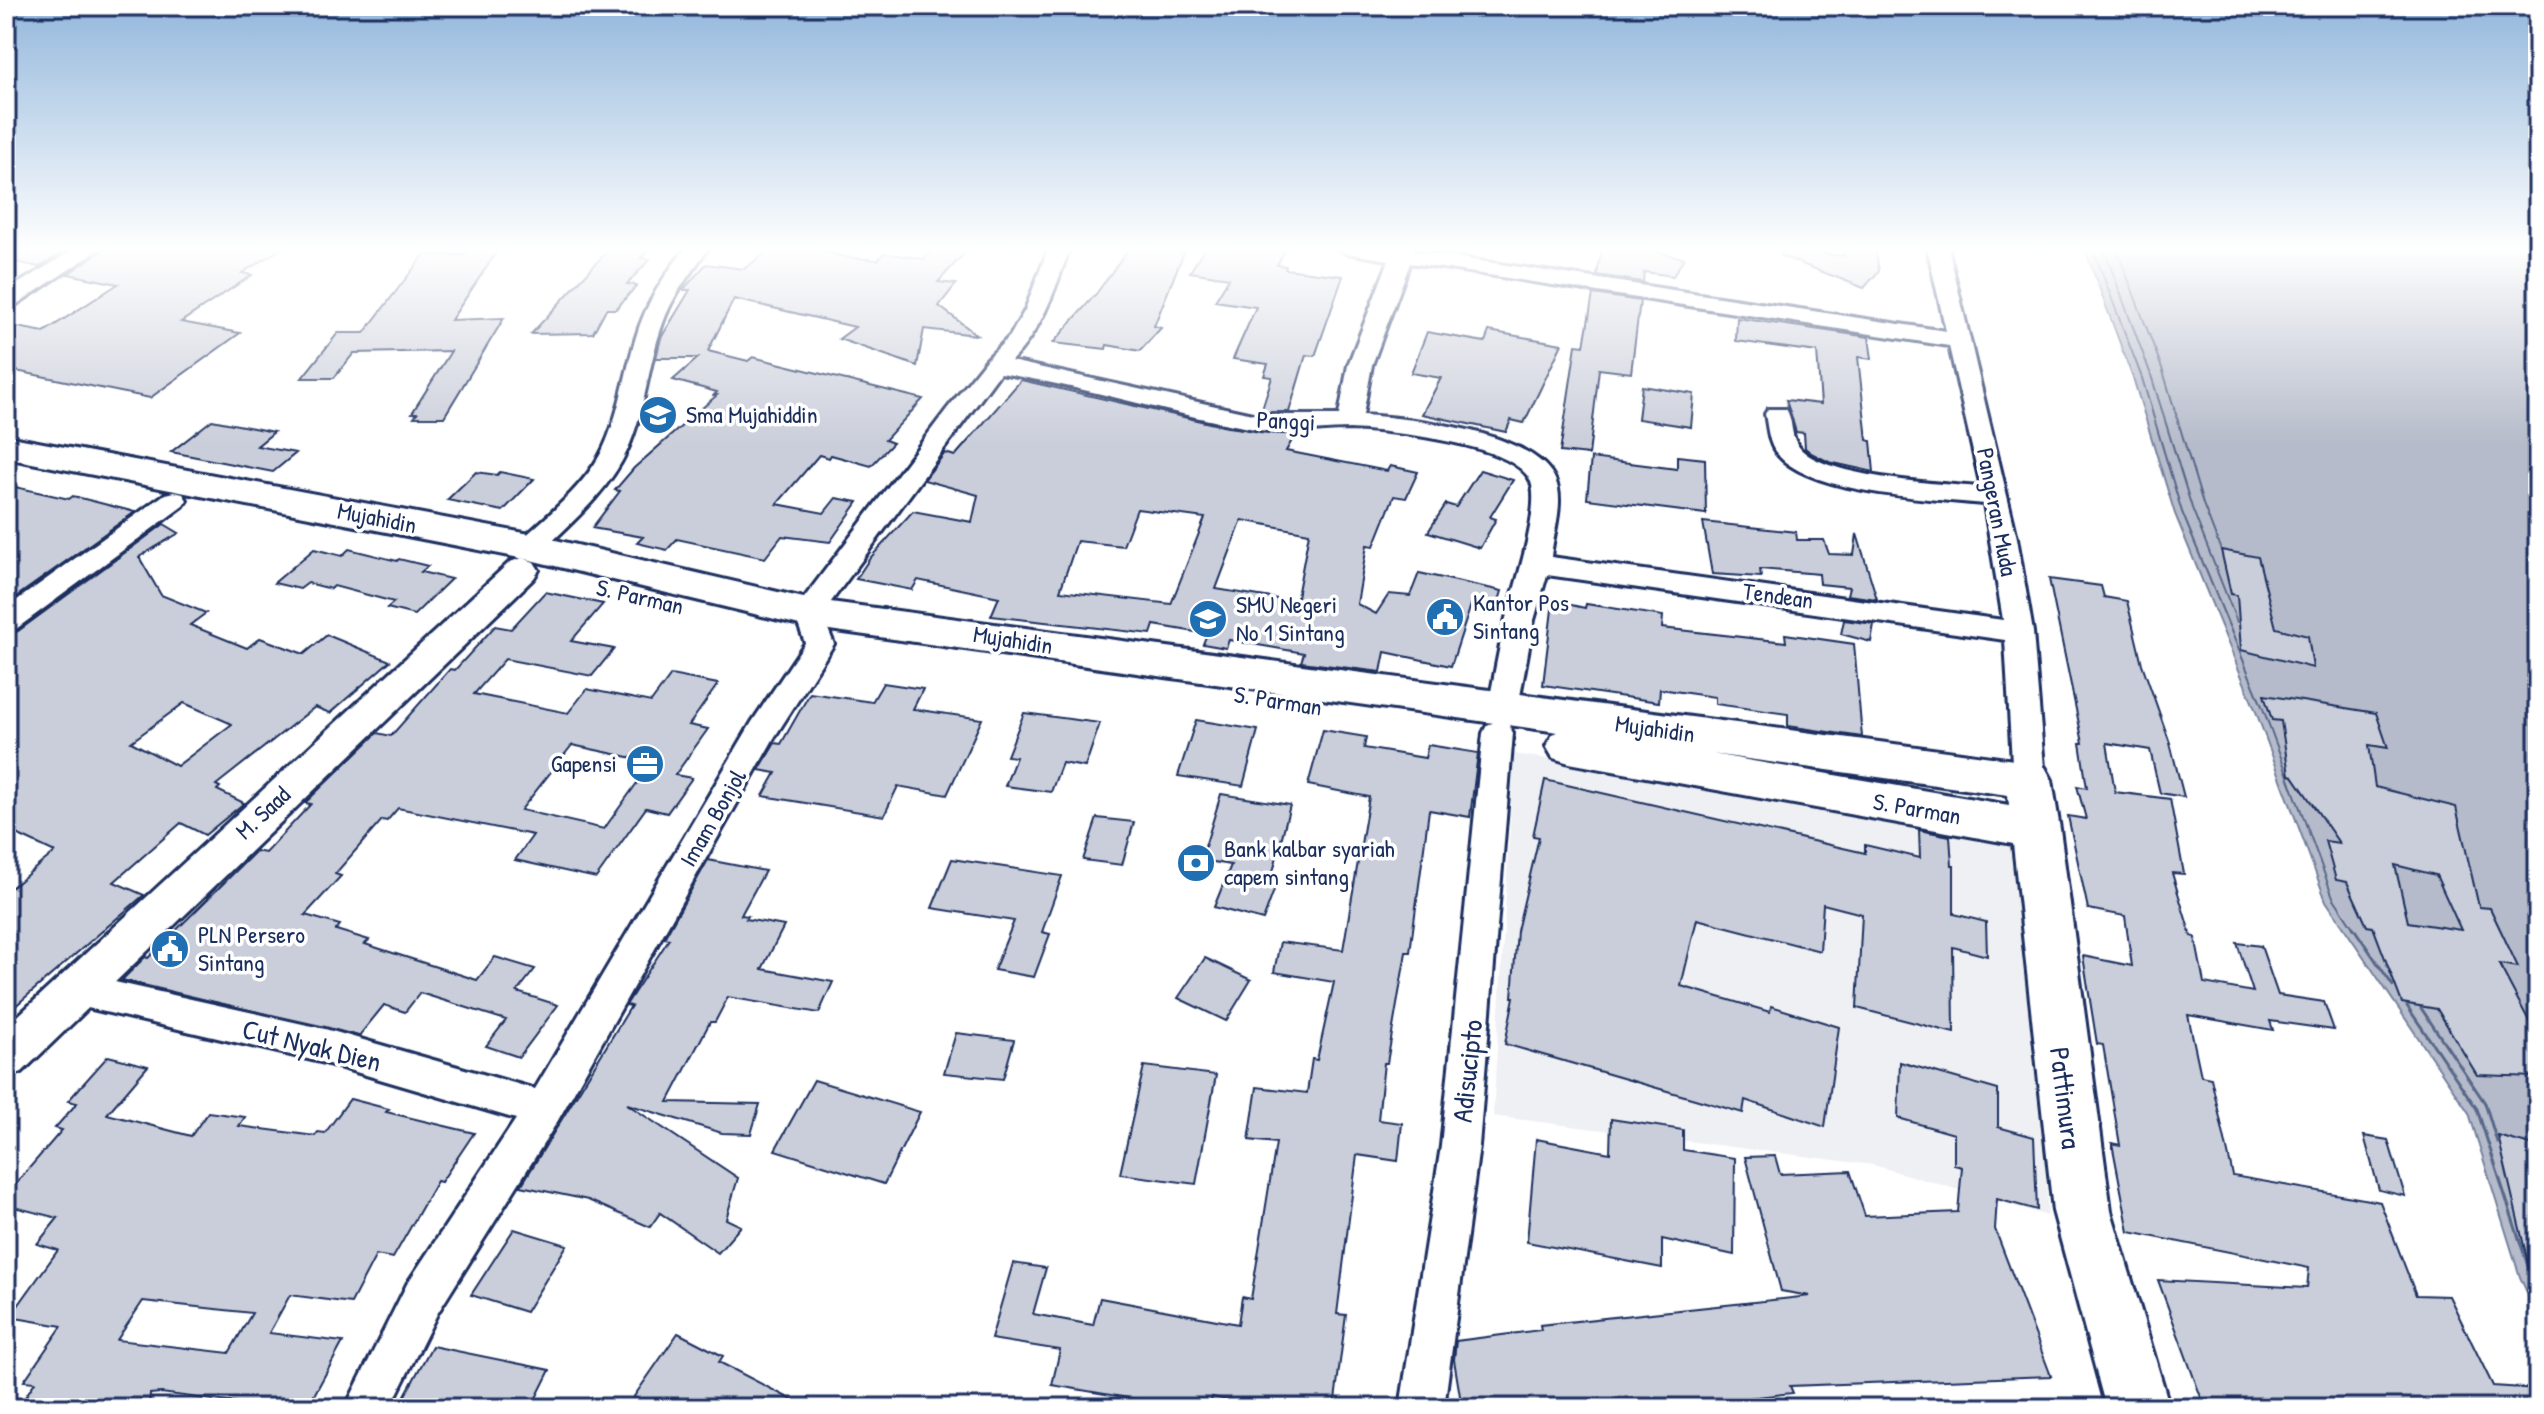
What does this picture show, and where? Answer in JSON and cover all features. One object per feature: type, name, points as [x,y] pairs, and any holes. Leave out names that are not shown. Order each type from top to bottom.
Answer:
[{"type":"main road","name":"Mujahidin","points":[[6,447],[526,558]]},
{"type":"main road","name":"Mujahidin","points":[[6,465],[174,500],[399,541],[526,558]]},
{"type":"main road","name":"S. Parman","points":[[526,558],[669,602],[814,628],[1064,667],[1501,720],[2032,804]]},
{"type":"main road","name":"Pattimura","points":[[2032,804],[2050,940],[2057,1030],[2082,1211],[2120,1354],[2138,1408]]},
{"type":"street","name":"M. Saad","points":[[6,1057],[526,558],[576,503],[614,451],[634,390],[653,313]]},
{"type":"street","name":"Imam Bonjol","points":[[367,1408],[422,1299],[544,1109],[763,730],[814,628],[994,365],[1028,326],[1033,313]]},
{"type":"street","points":[[1350,422],[1360,365],[1380,313]]},
{"type":"street","points":[[1788,313],[1958,340]]},
{"type":"street","name":"Pangeran Muda","points":[[1952,313],[1996,497],[2019,632],[2032,804]]},
{"type":"street","name":"Panggi","points":[[994,365],[1036,371],[1261,422],[1350,422],[1462,440],[1521,458],[1544,479],[1545,506]]},
{"type":"street","points":[[1777,414],[1787,449],[1812,469],[1850,479],[1996,497]]},
{"type":"street","points":[[6,622],[174,500]]},
{"type":"street","name":"Adisucipto","points":[[1422,1408],[1460,1146],[1501,720],[1520,620],[1536,564],[1545,506]]},
{"type":"street","name":"Tendean","points":[[1536,564],[2019,632]]},
{"type":"street","name":"Cut Nyak Dien","points":[[79,990],[325,1046],[544,1109]]},
{"type":"shaded area","points":[[1514,754],[2029,828],[2048,1216],[1873,1165],[1493,1116]]},
{"type":"water","points":[[2109,313],[2538,313],[2538,1317],[2520,1277],[2469,1113],[2326,901],[2255,709],[2175,514],[2134,381]]},
{"type":"building","points":[[73,313],[195,313],[181,322],[240,333],[150,398],[6,369],[6,325],[44,332]]},
{"type":"building","points":[[379,313],[456,313],[451,320],[504,318],[444,417],[414,417],[417,413],[412,413],[451,351],[354,353],[334,378],[302,378],[338,333],[364,333]]},
{"type":"building","points":[[550,313],[604,313],[593,333],[531,334]]},
{"type":"building","points":[[676,313],[727,313],[708,351],[748,361],[753,357],[923,399],[885,440],[893,443],[871,466],[831,455],[829,458],[819,455],[777,504],[824,513],[836,498],[858,502],[830,542],[782,536],[765,558],[677,539],[667,550],[637,543],[643,537],[592,528],[620,491],[615,490],[634,468],[717,395],[714,395],[717,392],[673,380],[698,358],[656,358],[661,338]]},
{"type":"building","points":[[794,313],[948,313],[977,335],[924,329],[917,366],[839,339],[855,327]]},
{"type":"building","points":[[1079,313],[1159,313],[1154,326],[1161,328],[1140,351],[1107,345],[1106,349],[1053,343]]},
{"type":"building","points":[[1253,313],[1330,313],[1315,356],[1306,355],[1289,412],[1261,412],[1272,377],[1264,376],[1268,364],[1233,359]]},
{"type":"building","points":[[1590,313],[1639,313],[1631,373],[1599,369],[1589,455],[1560,452],[1576,345],[1584,346]]},
{"type":"building","points":[[1737,318],[1869,337],[1872,359],[1858,357],[1867,440],[1871,441],[1874,472],[1829,462],[1811,453],[1805,448],[1804,433],[1796,432],[1786,400],[1821,404],[1817,352],[1736,341]]},
{"type":"building","points":[[1489,331],[1562,344],[1524,423],[1511,420],[1506,432],[1422,414],[1441,378],[1411,373],[1427,332],[1485,342]]},
{"type":"building","points":[[1021,380],[1227,427],[1295,435],[1286,451],[1387,471],[1390,466],[1418,472],[1406,498],[1394,496],[1374,546],[1367,545],[1357,604],[1376,614],[1389,594],[1410,596],[1419,573],[1502,591],[1496,611],[1471,605],[1451,666],[1385,652],[1381,672],[1301,662],[1304,653],[1229,640],[1226,648],[1203,644],[1207,634],[1154,625],[1151,634],[991,616],[999,597],[918,580],[912,590],[856,579],[870,558],[913,511],[972,522],[978,495],[924,480],[945,453],[955,456]],"holes":[[[1137,509],[1205,518],[1171,604],[1060,591],[1077,541],[1123,546]],[[1242,520],[1309,533],[1296,602],[1216,589]]]},
{"type":"building","points":[[1642,386],[1694,394],[1691,427],[1638,419]]},
{"type":"building","points":[[212,420],[274,432],[257,446],[296,453],[273,472],[171,452]]},
{"type":"building","points":[[1677,456],[1705,459],[1706,514],[1587,499],[1591,458],[1677,469]]},
{"type":"building","points":[[1480,470],[1513,480],[1490,517],[1496,519],[1480,548],[1428,532],[1446,504],[1456,507]]},
{"type":"building","points":[[476,472],[497,475],[500,472],[534,479],[503,511],[447,500]]},
{"type":"building","points":[[6,485],[69,499],[73,496],[135,512],[6,604]]},
{"type":"building","points":[[1703,522],[1796,532],[1797,540],[1824,540],[1829,554],[1854,555],[1857,534],[1877,599],[1847,595],[1849,587],[1820,584],[1819,574],[1760,569],[1761,577],[1712,574]]},
{"type":"building","points":[[164,524],[179,533],[139,557],[161,595],[206,613],[190,625],[247,648],[260,638],[304,654],[327,635],[390,661],[330,713],[315,707],[216,785],[220,787],[217,790],[244,803],[205,835],[181,823],[114,882],[144,895],[6,1014],[6,892],[55,852],[6,829],[6,635],[18,631]],"holes":[[[184,703],[232,724],[177,766],[131,742]]]},
{"type":"building","points":[[314,549],[342,556],[349,549],[399,559],[428,566],[421,572],[451,579],[414,615],[387,608],[394,602],[334,586],[331,589],[308,583],[300,589],[274,583]]},
{"type":"building","points":[[2221,550],[2258,557],[2276,628],[2308,636],[2313,668],[2241,650],[2237,595],[2231,594]]},
{"type":"building","points":[[2049,579],[2101,586],[2104,597],[2127,601],[2142,664],[2170,743],[2184,797],[2160,793],[2150,750],[2107,743],[2115,792],[2170,799],[2184,874],[2172,873],[2191,936],[2195,937],[2204,983],[2253,992],[2237,943],[2261,946],[2278,995],[2324,1002],[2334,1030],[2270,1021],[2273,1030],[2188,1015],[2201,1076],[2211,1078],[2233,1176],[2380,1202],[2416,1295],[2449,1296],[2493,1386],[2538,1389],[2538,1408],[2205,1408],[2158,1280],[2307,1288],[2309,1268],[2129,1232],[2112,1143],[2120,1145],[2103,1045],[2097,1044],[2083,956],[2132,966],[2125,916],[2088,909],[2068,816],[2086,819],[2077,786],[2087,788],[2080,743],[2083,743]]},
{"type":"building","points":[[545,592],[603,604],[571,641],[614,649],[592,676],[505,659],[474,694],[568,713],[587,689],[651,702],[671,675],[718,684],[689,725],[708,729],[675,775],[692,778],[667,813],[646,808],[596,878],[515,860],[533,835],[398,808],[387,821],[382,820],[335,874],[341,876],[305,915],[340,925],[336,930],[369,940],[365,944],[477,980],[495,957],[535,969],[517,992],[558,1005],[519,1057],[486,1046],[506,1020],[420,993],[405,1012],[384,1005],[359,1036],[122,980],[256,851],[265,853],[311,804],[305,803],[377,733],[391,736],[450,669],[455,670],[495,626],[511,629]],"holes":[[[572,745],[652,762],[604,829],[521,810]]]},
{"type":"building","points":[[1553,601],[1585,608],[1586,604],[1663,616],[1662,628],[1786,642],[1785,634],[1854,644],[1862,737],[1788,726],[1788,714],[1715,704],[1715,697],[1660,689],[1659,702],[1543,685]]},
{"type":"building","points":[[1844,620],[1874,624],[1871,642],[1841,634]]},
{"type":"building","points":[[883,683],[923,689],[913,709],[982,719],[947,795],[898,786],[884,816],[763,796],[776,773],[759,770],[775,743],[781,744],[810,693],[872,702]]},
{"type":"building","points":[[2264,695],[2376,713],[2388,748],[2369,745],[2375,787],[2456,807],[2479,907],[2490,908],[2518,967],[2499,964],[2538,1038],[2538,1077],[2477,1075],[2437,1009],[2402,1003],[2373,927],[2367,926],[2347,882],[2336,880],[2325,841],[2339,843],[2293,776],[2289,775],[2281,721],[2272,720]],"holes":[[[2395,865],[2436,875],[2461,930],[2408,922]]]},
{"type":"building","points":[[1024,713],[1100,723],[1085,767],[1062,763],[1051,792],[1005,786],[1016,757],[1007,756]]},
{"type":"building","points":[[1196,720],[1258,730],[1243,786],[1178,776]]},
{"type":"building","points":[[1323,730],[1366,737],[1364,748],[1425,758],[1428,745],[1478,753],[1470,817],[1429,810],[1410,952],[1406,952],[1387,1063],[1384,1063],[1378,1120],[1402,1123],[1398,1161],[1357,1155],[1337,1314],[1346,1315],[1334,1408],[1268,1408],[1212,1397],[1210,1408],[1187,1408],[1052,1385],[1060,1350],[991,1339],[1013,1263],[1046,1268],[1033,1314],[1093,1325],[1100,1298],[1238,1324],[1242,1297],[1251,1299],[1276,1143],[1249,1140],[1257,1087],[1307,1093],[1312,1059],[1317,1060],[1334,982],[1274,972],[1280,942],[1343,950],[1369,797],[1308,785]]},
{"type":"building","points":[[1545,780],[1865,853],[1865,845],[1920,858],[1919,830],[1950,836],[1954,866],[1954,914],[1986,922],[1987,956],[1953,947],[1954,1033],[1857,1008],[1862,914],[1823,904],[1820,951],[1697,919],[1681,986],[1770,1012],[1771,1006],[1839,1027],[1825,1127],[1745,1100],[1743,1113],[1505,1044],[1514,997],[1517,931],[1539,837],[1533,836]]},
{"type":"building","points":[[1221,794],[1290,805],[1270,884],[1276,885],[1263,920],[1214,907],[1231,865],[1201,860]]},
{"type":"building","points":[[1097,818],[1134,822],[1122,865],[1083,860]]},
{"type":"building","points":[[952,859],[1062,876],[1042,932],[1050,934],[1034,977],[994,970],[1014,921],[932,908]]},
{"type":"building","points":[[708,860],[765,871],[741,915],[748,916],[746,919],[784,926],[762,969],[833,982],[819,1013],[728,997],[715,1022],[710,1022],[668,1102],[760,1104],[751,1134],[722,1133],[627,1104],[738,1178],[726,1219],[741,1226],[718,1253],[660,1213],[650,1227],[588,1200],[521,1186],[631,1006],[626,1005],[669,939],[664,938]]},
{"type":"building","points":[[1205,958],[1251,980],[1226,1021],[1178,998]]},
{"type":"building","points":[[956,1033],[1014,1040],[1003,1079],[944,1073]]},
{"type":"building","points":[[108,1056],[148,1066],[107,1114],[191,1136],[208,1112],[245,1117],[239,1126],[315,1136],[318,1132],[325,1133],[350,1099],[389,1109],[386,1112],[474,1133],[441,1182],[437,1181],[393,1258],[376,1255],[351,1303],[290,1295],[269,1333],[343,1342],[307,1408],[274,1408],[161,1393],[150,1394],[149,1408],[18,1408],[35,1382],[24,1381],[62,1326],[10,1317],[58,1250],[37,1244],[58,1218],[6,1205],[6,1195],[62,1130],[55,1128],[77,1103],[68,1101]],"holes":[[[143,1301],[252,1313],[229,1353],[117,1340]]]},
{"type":"building","points":[[1900,1062],[1998,1090],[1998,1127],[2034,1137],[2037,1210],[1997,1199],[1995,1229],[2051,1376],[1790,1386],[1793,1393],[1655,1408],[1558,1408],[1557,1401],[1462,1408],[1454,1360],[1456,1341],[1541,1330],[1540,1325],[1810,1296],[1781,1291],[1745,1157],[1775,1156],[1780,1174],[1850,1171],[1865,1216],[1958,1212],[1962,1167],[1954,1165],[1954,1134],[1898,1118]]},
{"type":"building","points":[[1144,1066],[1216,1075],[1196,1184],[1120,1174]]},
{"type":"building","points":[[814,1080],[920,1112],[884,1184],[775,1150]]},
{"type":"building","points":[[1611,1119],[1683,1130],[1683,1150],[1735,1158],[1734,1255],[1662,1239],[1662,1268],[1527,1242],[1536,1139],[1610,1153]]},
{"type":"building","points":[[2364,1136],[2388,1140],[2405,1196],[2379,1190]]},
{"type":"building","points":[[2498,1136],[2538,1147],[2538,1266],[2529,1267]]},
{"type":"building","points":[[514,1229],[567,1245],[526,1312],[471,1295]]},
{"type":"building","points":[[678,1333],[723,1356],[719,1362],[808,1408],[626,1408]]},
{"type":"building","points":[[432,1346],[550,1370],[531,1408],[398,1408]]},
{"type":"place","name":"Sma Mujahiddin","points":[[658,415]]},
{"type":"place","name":"Kantor Pos Sintang","points":[[1445,617]]},
{"type":"place","name":"SMU Negeri No 1 Sintang","points":[[1208,619]]},
{"type":"place","name":"Gapensi","points":[[645,764]]},
{"type":"place","name":"Bank kalbar syariah capem sintang","points":[[1196,863]]},
{"type":"place","name":"PLN Persero Sintang","points":[[170,949]]}]
